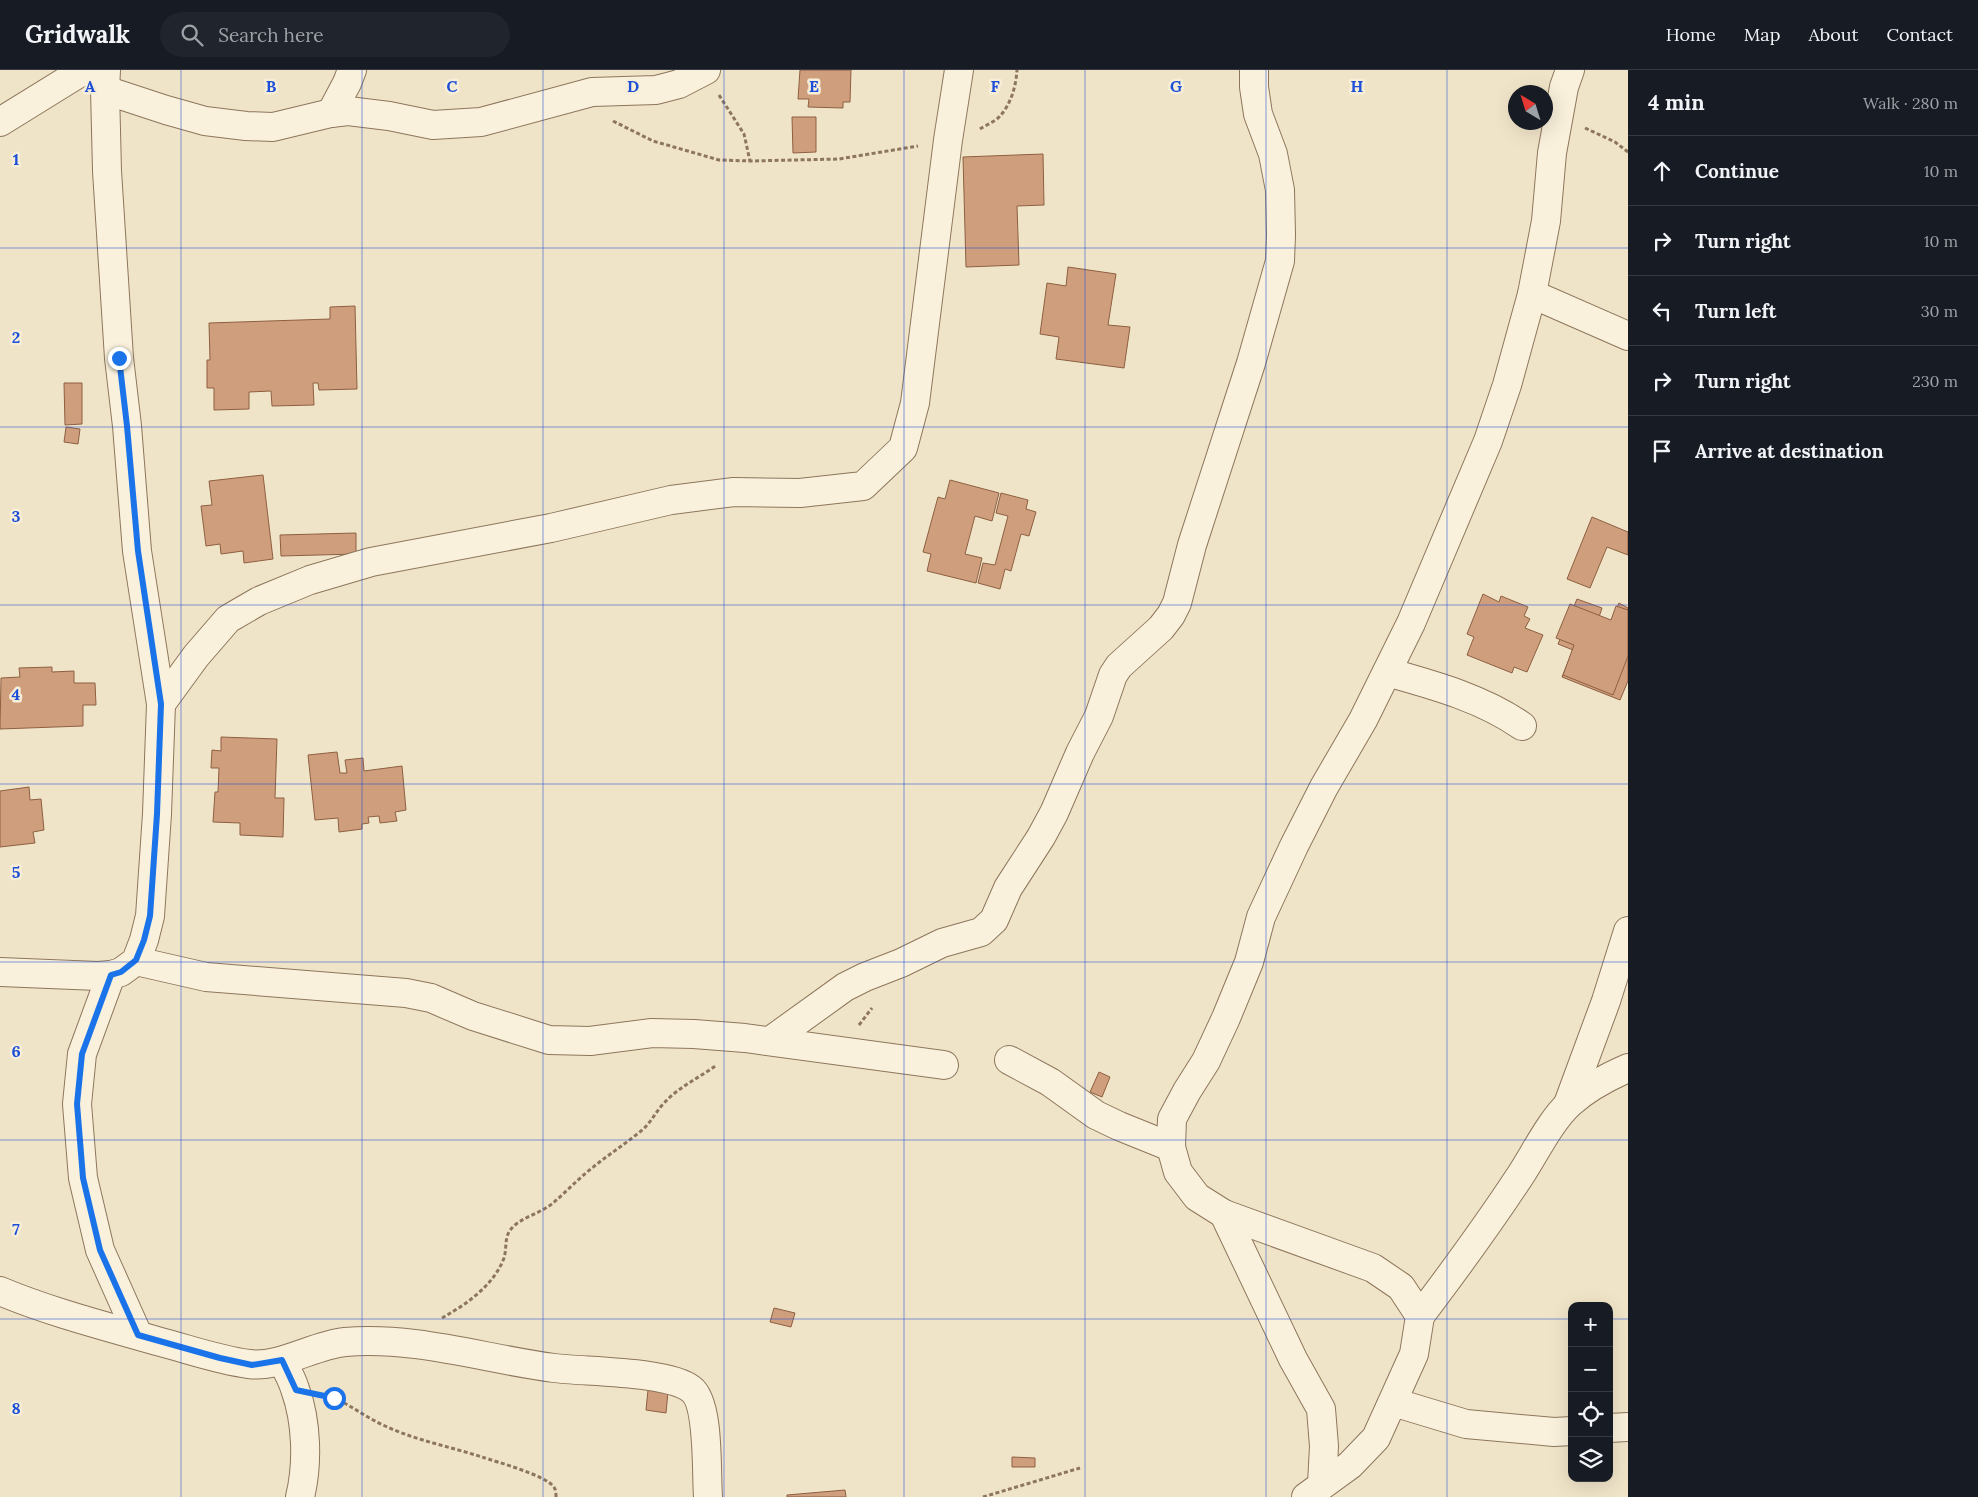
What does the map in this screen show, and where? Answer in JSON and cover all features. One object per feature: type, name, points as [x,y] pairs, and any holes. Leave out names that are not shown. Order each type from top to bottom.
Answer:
[{"type":"street","points":[[0,122],[84,70]]},
{"type":"street","points":[[331,113],[352,70]]},
{"type":"street","points":[[161,704],[196,656],[228,619],[259,601],[310,580],[371,562],[552,528],[671,500],[734,492],[800,493],[863,486],[902,448],[915,403],[948,140],[959,70]]},
{"type":"street","points":[[761,1040],[845,987],[942,943],[982,932],[991,924],[1008,888],[1054,813],[1080,753],[1099,716],[1113,675],[1119,666],[1161,628],[1172,615],[1204,507],[1254,353],[1280,261],[1280,190],[1273,154],[1258,114],[1254,88],[1254,70]]},
{"type":"street","points":[[1420,1316],[1401,1286],[1373,1268],[1224,1214],[1197,1197],[1178,1172],[1172,1147],[1172,1119],[1206,1061],[1249,962],[1261,917],[1315,804],[1363,720],[1387,672],[1431,578],[1488,441],[1507,385],[1532,294],[1546,221],[1552,153],[1564,87],[1570,70]]},
{"type":"street","points":[[0,972],[111,975],[121,972],[136,960],[144,940],[150,916],[157,814],[161,704],[138,551],[119,358],[107,171],[106,80],[166,110],[205,121],[274,127],[331,113],[363,112],[433,125],[481,122],[592,92],[656,90],[679,84],[704,71]]},
{"type":"street","points":[[1532,294],[1628,336]]},
{"type":"street","points":[[1387,672],[1428,684],[1488,706],[1522,726]]},
{"type":"street","points":[[1314,1490],[1350,1465],[1376,1438],[1414,1354],[1420,1316],[1456,1269],[1568,1104],[1606,1001],[1628,931]]},
{"type":"street","points":[[136,960],[206,976],[406,993],[431,998],[473,1016],[549,1040],[590,1041],[652,1033],[694,1034],[761,1040],[944,1065]]},
{"type":"street","points":[[111,975],[82,1054],[77,1104],[83,1178],[100,1250],[138,1335]]},
{"type":"street","points":[[1009,1060],[1050,1082],[1096,1115],[1172,1147]]},
{"type":"street","points":[[1568,1104],[1599,1081],[1628,1068]]},
{"type":"street","points":[[1224,1214],[1293,1359],[1321,1409],[1324,1446],[1314,1490]]},
{"type":"street","points":[[0,1291],[138,1335],[252,1365],[282,1360],[317,1348],[344,1342],[387,1342],[416,1344],[554,1368],[630,1374],[680,1382],[694,1390],[701,1405],[706,1434],[708,1497]]},
{"type":"street","points":[[282,1360],[296,1390],[304,1429],[304,1479],[300,1497]]},
{"type":"street","points":[[1393,1402],[1466,1424],[1554,1432],[1568,1431]]},
{"type":"street","points":[[1613,1428],[1628,1426]]},
{"type":"path","points":[[610,120],[654,141],[719,160],[839,159],[948,140],[977,131],[1000,117],[1011,97],[1017,70]]},
{"type":"path","points":[[704,71],[744,134],[750,161]]},
{"type":"path","points":[[1559,114],[1615,142],[1628,152]]},
{"type":"path","points":[[416,1344],[424,1330],[464,1306],[490,1280],[502,1263],[506,1252],[506,1239],[510,1230],[553,1203],[593,1168],[646,1127],[666,1101],[761,1040]]},
{"type":"path","points":[[296,1390],[334,1398],[349,1404],[377,1422],[404,1433],[524,1472],[551,1484],[556,1497]]},
{"type":"path","points":[[983,1497],[1080,1468]]},
{"type":"building","points":[[800,70],[851,70],[850,102],[843,102],[843,108],[808,107],[809,99],[798,99]]},
{"type":"building","points":[[792,117],[816,117],[816,152],[793,153]]},
{"type":"building","points":[[1043,154],[1044,205],[1017,206],[1019,265],[966,267],[963,157]]},
{"type":"building","points":[[1068,267],[1116,274],[1108,325],[1130,327],[1124,368],[1056,359],[1059,337],[1040,334],[1047,283],[1066,286]]},
{"type":"building","points":[[355,306],[357,389],[319,390],[318,383],[313,383],[314,405],[272,406],[271,391],[249,392],[249,409],[214,410],[214,388],[207,388],[207,360],[210,360],[209,323],[330,319],[330,307]]},
{"type":"building","points":[[64,383],[82,383],[82,424],[65,425]]},
{"type":"building","points":[[66,427],[80,429],[78,444],[64,442]]},
{"type":"building","points":[[263,475],[273,559],[244,563],[243,551],[221,554],[220,544],[206,546],[201,506],[212,505],[209,481]]},
{"type":"building","points":[[950,480],[999,493],[992,521],[975,516],[965,554],[982,558],[976,583],[927,571],[931,554],[923,552],[938,497],[945,499]]},
{"type":"building","points":[[1001,493],[1028,500],[1026,509],[1036,512],[1029,536],[1021,534],[1011,571],[1005,569],[1000,589],[978,583],[983,563],[995,565],[1008,516],[996,513]]},
{"type":"building","points":[[1592,517],[1628,532],[1628,555],[1607,547],[1590,588],[1567,579]]},
{"type":"building","points":[[356,533],[356,554],[281,556],[280,535]]},
{"type":"building","points":[[1483,594],[1499,602],[1501,596],[1528,607],[1524,616],[1530,619],[1525,628],[1543,635],[1527,672],[1514,667],[1512,673],[1467,655],[1474,637],[1467,634]]},
{"type":"building","points":[[1577,599],[1602,608],[1599,617],[1611,621],[1619,603],[1628,608],[1628,681],[1620,700],[1562,677],[1573,650],[1558,644]]},
{"type":"building","points":[[1570,604],[1611,620],[1616,606],[1628,610],[1628,656],[1613,695],[1563,675],[1574,645],[1556,638]]},
{"type":"building","points":[[52,667],[52,672],[74,671],[74,683],[95,683],[96,705],[83,705],[83,726],[0,729],[1,678],[20,677],[19,668]]},
{"type":"building","points":[[221,737],[277,739],[275,798],[284,798],[283,837],[240,835],[240,823],[213,822],[215,792],[218,792],[219,768],[211,768],[212,750],[221,751]]},
{"type":"building","points":[[337,752],[340,773],[347,773],[345,760],[363,758],[364,771],[402,766],[406,810],[395,812],[397,821],[380,823],[379,816],[368,817],[369,823],[362,824],[362,829],[339,832],[338,818],[315,820],[308,755]]},
{"type":"building","points":[[29,787],[30,800],[41,799],[44,830],[33,832],[35,843],[0,847],[0,791]]},
{"type":"building","points":[[1099,1072],[1110,1077],[1102,1097],[1090,1092]]},
{"type":"building","points":[[774,1308],[795,1313],[791,1327],[770,1322]]},
{"type":"building","points":[[648,1390],[668,1392],[666,1413],[646,1410]]},
{"type":"building","points":[[1012,1457],[1035,1458],[1035,1467],[1012,1467]]},
{"type":"building","points":[[845,1490],[846,1497],[787,1497],[787,1495]]},
{"type":"route","points":[[119,358],[138,551],[161,704],[157,814],[150,916],[144,940],[136,960],[121,972],[111,975],[82,1054],[77,1104],[83,1178],[100,1250],[138,1335],[252,1365],[282,1360],[296,1390],[334,1398]]}]
